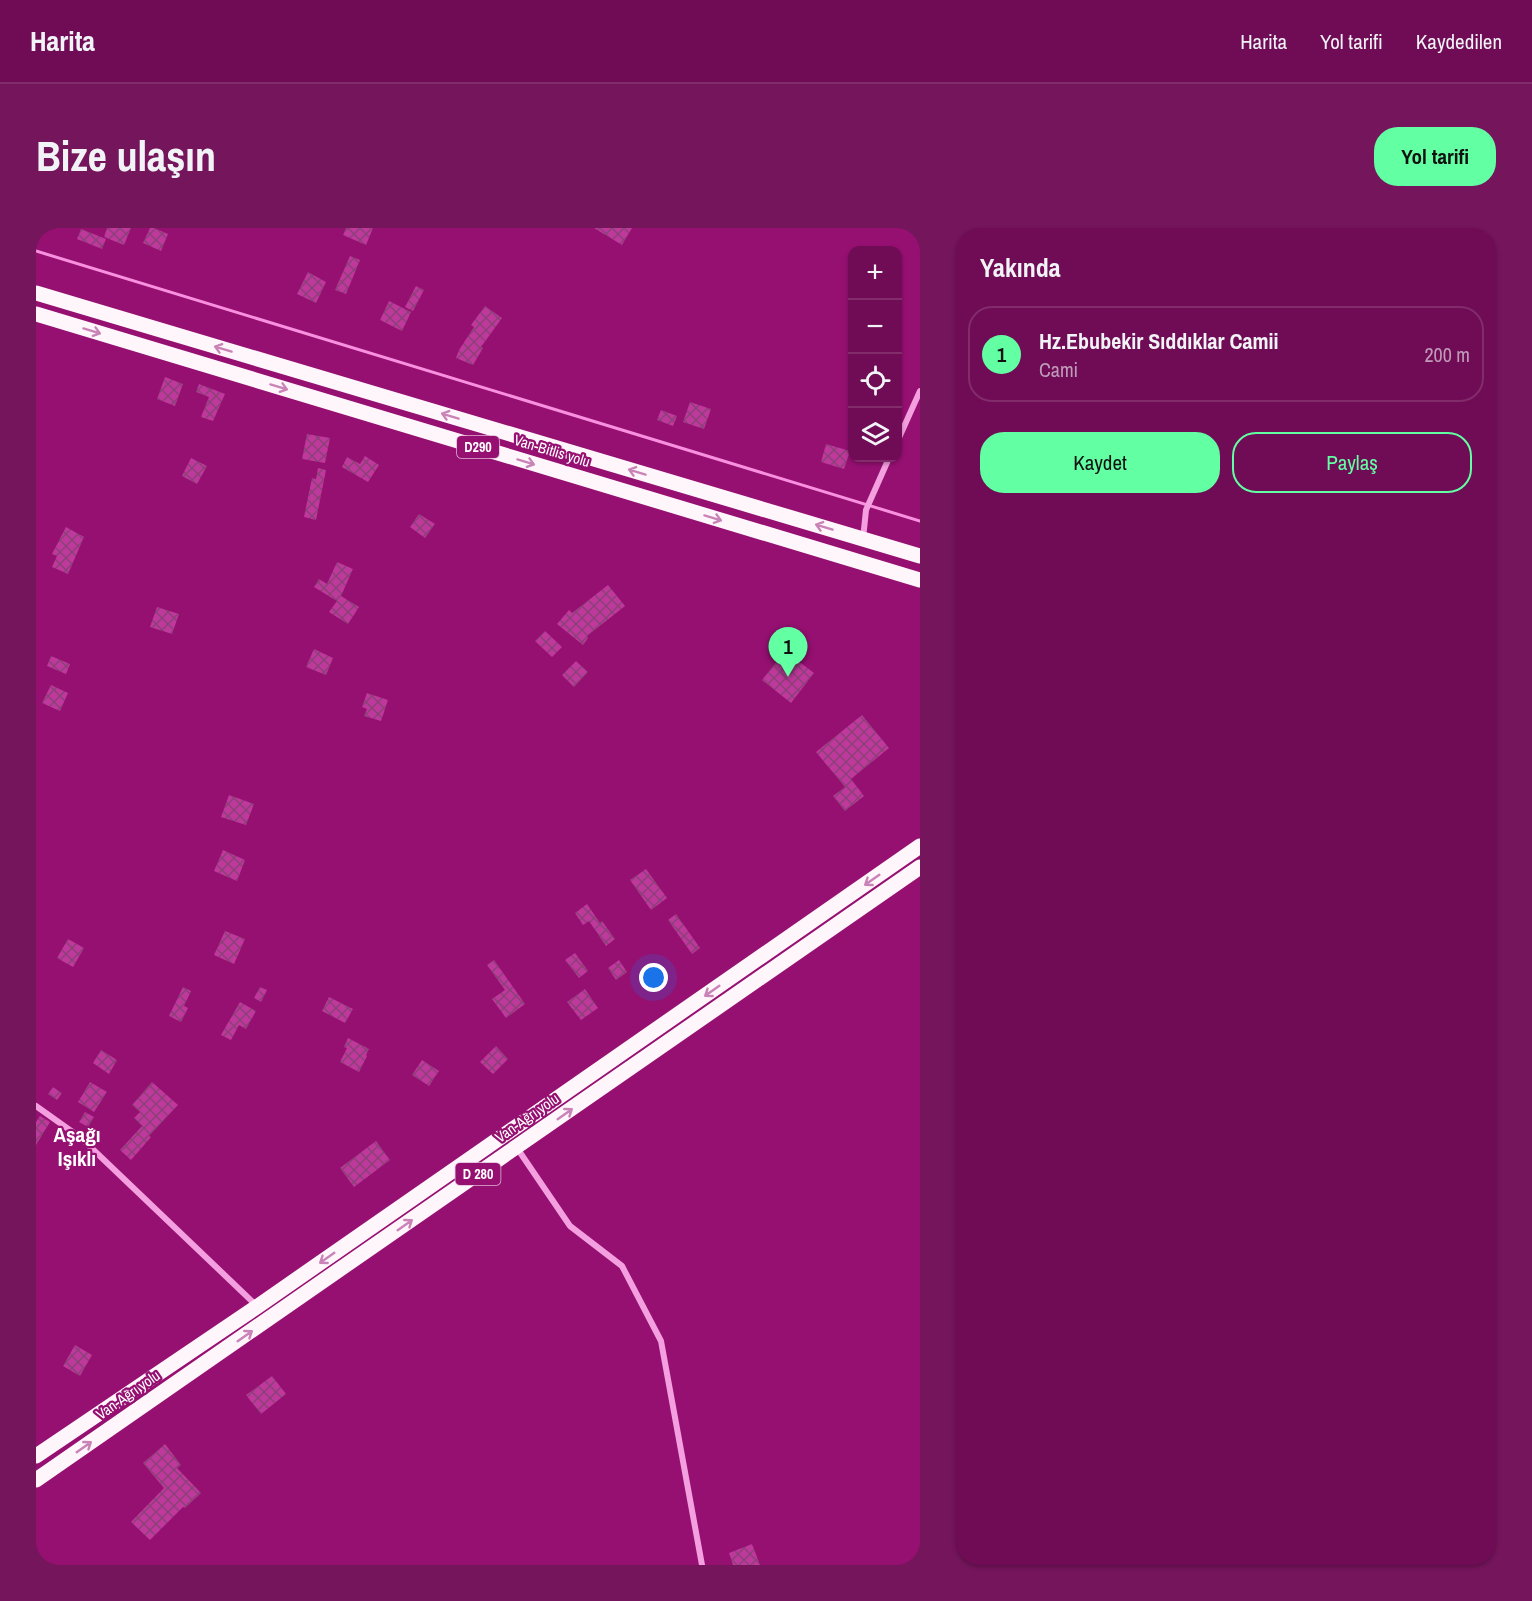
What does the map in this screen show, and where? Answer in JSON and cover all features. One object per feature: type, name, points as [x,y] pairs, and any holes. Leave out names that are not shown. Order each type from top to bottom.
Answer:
[{"type":"highway","name":"Van-Bitlis yolu","points":[[36,293],[920,556]]},
{"type":"highway","name":"Van-Bitlis yolu","points":[[36,314],[920,580]]},
{"type":"highway","name":"Van-Ağrı yolu","points":[[36,1456],[258,1306],[920,846]]},
{"type":"highway","name":"Van-Ağrı yolu","points":[[36,1480],[920,867]]},
{"type":"street","points":[[902,429],[920,391]]},
{"type":"street","points":[[862,539],[866,510],[887,462]]},
{"type":"street","points":[[36,1106],[81,1138],[258,1306]]},
{"type":"street","points":[[516,1148],[570,1226],[622,1266],[661,1341],[702,1565]]},
{"type":"building","points":[[107,228],[131,228],[124,245],[104,237]]},
{"type":"building","points":[[150,228],[168,234],[161,251],[143,243]]},
{"type":"building","points":[[346,228],[373,228],[366,245],[343,235]]},
{"type":"building","points":[[594,228],[632,228],[622,245]]},
{"type":"building","points":[[81,229],[106,239],[102,249],[77,239]]},
{"type":"building","points":[[350,256],[360,260],[346,294],[335,290]]},
{"type":"building","points":[[308,272],[326,282],[316,303],[297,294]]},
{"type":"building","points":[[416,286],[424,290],[413,311],[405,307]]},
{"type":"building","points":[[389,301],[411,312],[402,331],[380,320]]},
{"type":"building","points":[[485,306],[502,318],[481,347],[483,348],[473,365],[456,358],[474,327],[471,325]]},
{"type":"building","points":[[165,377],[183,384],[175,406],[157,399]]},
{"type":"building","points":[[199,384],[225,394],[213,421],[201,417],[209,397],[196,392]]},
{"type":"building","points":[[690,402],[711,409],[704,429],[683,422]]},
{"type":"building","points":[[661,410],[677,416],[673,426],[657,420]]},
{"type":"building","points":[[307,434],[330,438],[325,463],[302,459]]},
{"type":"building","points":[[826,444],[848,450],[844,469],[821,462]]},
{"type":"building","points":[[365,456],[379,465],[368,482],[342,467],[347,457],[360,464]]},
{"type":"building","points":[[191,458],[207,466],[197,484],[182,476]]},
{"type":"building","points":[[318,468],[326,470],[316,520],[304,517],[312,478],[316,479]]},
{"type":"building","points":[[419,514],[435,524],[425,538],[410,527]]},
{"type":"building","points":[[66,527],[84,537],[68,574],[52,567],[57,556],[52,554]]},
{"type":"building","points":[[337,562],[353,569],[341,596],[359,607],[348,624],[329,612],[337,601],[314,587],[319,579],[327,584]]},
{"type":"building","points":[[608,585],[625,606],[587,636],[583,645],[557,624],[569,610],[572,613]]},
{"type":"building","points":[[157,607],[179,614],[172,634],[150,627]]},
{"type":"building","points":[[545,631],[562,647],[552,657],[535,641]]},
{"type":"building","points":[[314,649],[333,658],[326,675],[306,667]]},
{"type":"building","points":[[785,651],[814,673],[791,703],[762,680]]},
{"type":"building","points":[[51,656],[70,664],[66,674],[47,666]]},
{"type":"building","points":[[576,661],[588,672],[574,687],[562,675]]},
{"type":"building","points":[[51,685],[68,693],[60,711],[42,703]]},
{"type":"building","points":[[367,693],[388,700],[381,721],[364,716],[367,709],[362,707]]},
{"type":"building","points":[[862,715],[889,748],[851,779],[864,796],[845,811],[833,796],[845,787],[816,752]]},
{"type":"building","points":[[229,795],[254,804],[246,825],[221,817]]},
{"type":"building","points":[[223,850],[245,860],[237,881],[214,871]]},
{"type":"building","points":[[646,869],[667,898],[651,910],[630,880]]},
{"type":"building","points":[[587,904],[615,939],[606,946],[589,921],[583,925],[575,913]]},
{"type":"building","points":[[676,914],[700,948],[692,954],[668,920]]},
{"type":"building","points":[[225,931],[245,939],[234,964],[214,955]]},
{"type":"building","points":[[68,939],[84,948],[73,967],[57,958]]},
{"type":"building","points":[[575,953],[588,971],[579,978],[565,960]]},
{"type":"building","points":[[494,960],[525,1004],[506,1018],[492,999],[505,990],[487,965]]},
{"type":"building","points":[[619,960],[627,972],[616,980],[608,968]]},
{"type":"building","points":[[183,987],[191,991],[184,1006],[188,1008],[181,1022],[169,1016]]},
{"type":"building","points":[[260,987],[267,990],[261,1002],[254,998]]},
{"type":"building","points":[[585,989],[598,1008],[581,1020],[567,1002]]},
{"type":"building","points":[[329,997],[353,1009],[345,1023],[322,1011]]},
{"type":"building","points":[[240,1002],[256,1011],[246,1029],[239,1025],[231,1040],[221,1035]]},
{"type":"building","points":[[348,1038],[369,1049],[359,1072],[340,1062],[347,1048],[344,1047]]},
{"type":"building","points":[[496,1046],[508,1059],[493,1074],[480,1062]]},
{"type":"building","points":[[101,1050],[117,1060],[109,1074],[93,1063]]},
{"type":"building","points":[[422,1060],[439,1071],[429,1086],[412,1075]]},
{"type":"building","points":[[90,1082],[107,1092],[94,1112],[78,1102]]},
{"type":"building","points":[[152,1082],[178,1105],[149,1136],[151,1137],[131,1160],[120,1150],[142,1126],[134,1118],[140,1112],[132,1105]]},
{"type":"building","points":[[53,1087],[62,1093],[57,1100],[48,1094]]},
{"type":"building","points":[[85,1112],[94,1117],[88,1127],[79,1122]]},
{"type":"building","points":[[40,1116],[50,1122],[36,1145],[36,1122]]},
{"type":"building","points":[[376,1141],[390,1160],[354,1187],[340,1168]]},
{"type":"building","points":[[75,1345],[92,1355],[80,1376],[63,1366]]},
{"type":"building","points":[[272,1376],[286,1394],[261,1414],[246,1395]]},
{"type":"building","points":[[165,1444],[181,1465],[177,1468],[201,1493],[185,1508],[183,1507],[150,1540],[131,1522],[164,1488],[143,1463]]},
{"type":"building","points":[[752,1544],[760,1565],[733,1565],[729,1553]]},
{"type":"waterway","points":[[36,251],[920,521]]},
{"type":"place","name":"Hz.Ebubekir Sıddıklar Camii","points":[[788,677]]},
{"type":"district","name":"Aşağı Işıklı","points":[[77,1147]]}]
